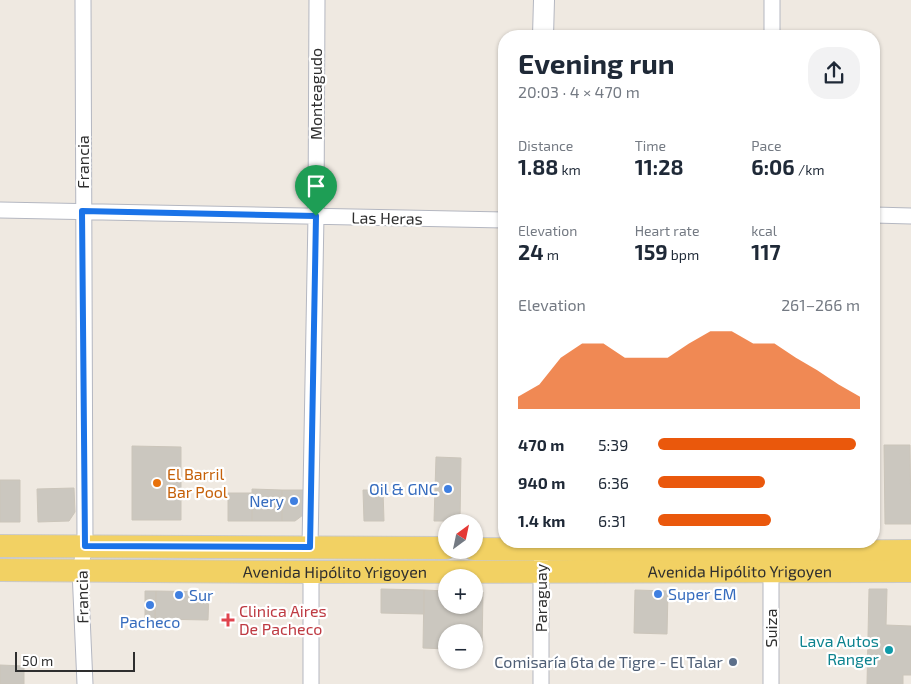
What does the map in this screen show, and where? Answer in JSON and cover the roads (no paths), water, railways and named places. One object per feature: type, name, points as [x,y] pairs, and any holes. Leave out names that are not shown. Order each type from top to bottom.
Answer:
[{"type":"main road","name":"Avenida Hipólito Yrigoyen","points":[[0,546],[438,548]]},
{"type":"main road","name":"Avenida Hipólito Yrigoyen","points":[[483,548],[498,548]]},
{"type":"main road","name":"Avenida Hipólito Yrigoyen","points":[[610,548],[771,555],[911,572]]},
{"type":"main road","name":"Avenida Hipólito Yrigoyen","points":[[0,570],[541,572],[771,555],[911,551]]},
{"type":"street","name":"Francia","points":[[83,0],[82,211],[85,546],[80,570],[85,684]]},
{"type":"street","name":"Monteagudo","points":[[310,547],[316,216],[317,0]]},
{"type":"street","points":[[543,30],[544,0]]},
{"type":"street","points":[[772,0],[772,30]]},
{"type":"street","name":"Las Heras","points":[[0,210],[498,220]]},
{"type":"street","points":[[880,215],[911,216]]},
{"type":"street","name":"Paraguay","points":[[541,548],[541,684]]},
{"type":"street","name":"Suiza","points":[[771,555],[771,684]]},
{"type":"street","points":[[311,572],[311,684]]},
{"type":"place","name":"El Barril Bar Pool","points":[[157,483]]},
{"type":"place","name":"Oil & GNC","points":[[448,489]]},
{"type":"place","name":"Nery","points":[[294,501]]},
{"type":"place","name":"Super EM","points":[[658,594]]},
{"type":"place","name":"Sur","points":[[179,595]]},
{"type":"place","name":"Pacheco","points":[[150,605]]},
{"type":"place","name":"Clinica Aires De Pacheco","points":[[228,620]]},
{"type":"place","name":"Lava Autos Ranger","points":[[889,650]]},
{"type":"place","name":"Comisaría 6ta de Tigre - El Talar","points":[[733,662]]}]
